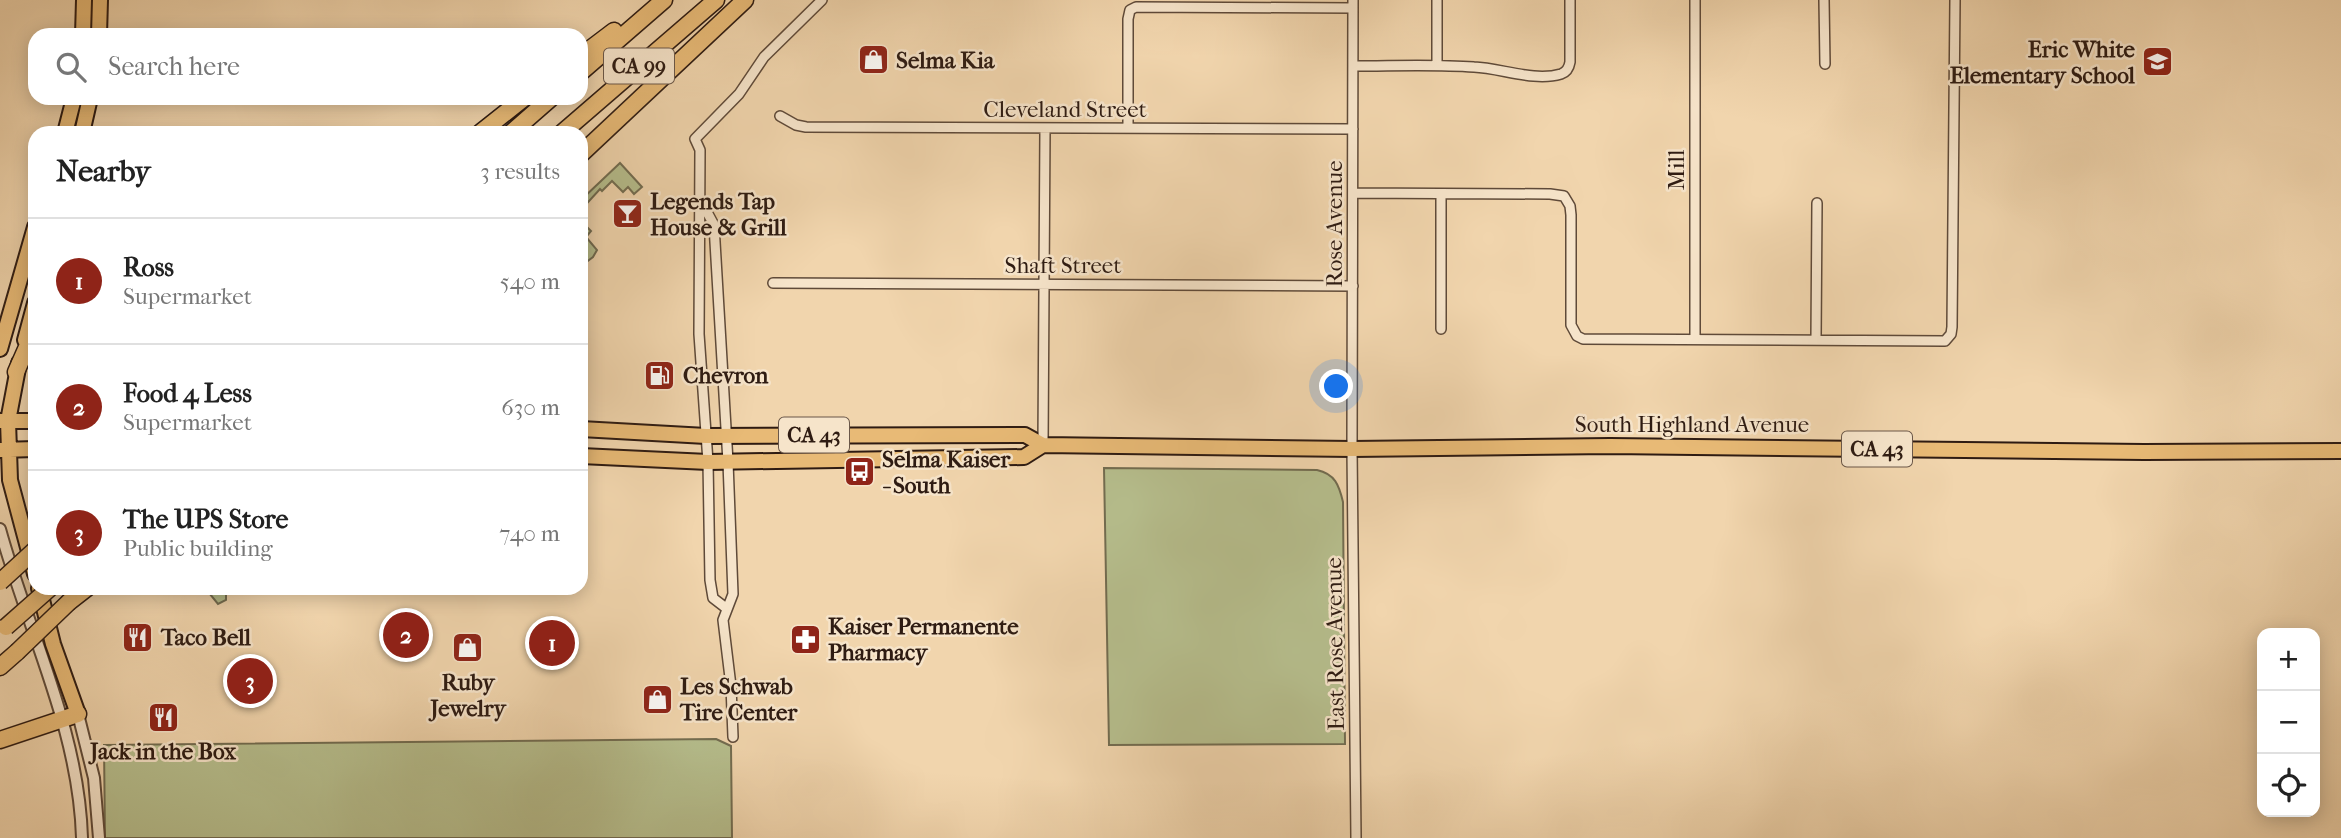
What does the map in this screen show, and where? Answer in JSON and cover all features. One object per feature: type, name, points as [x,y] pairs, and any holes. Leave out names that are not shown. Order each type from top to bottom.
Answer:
[{"type":"highway","points":[[588,51],[656,0]]},
{"type":"highway","name":"CA 99","points":[[588,66],[664,0]]},
{"type":"highway","name":"CA 99","points":[[570,126],[716,0]]},
{"type":"highway","points":[[588,147],[745,0]]},
{"type":"highway","points":[[489,126],[515,105]]},
{"type":"highway","points":[[519,126],[543,105]]},
{"type":"highway","points":[[16,372],[28,345]]},
{"type":"highway","points":[[0,582],[28,556]]},
{"type":"highway","points":[[3,629],[42,595]]},
{"type":"highway","points":[[0,667],[78,595]]},
{"type":"highway","points":[[0,740],[78,714]]},
{"type":"main road","points":[[83,28],[84,0]]},
{"type":"main road","points":[[99,28],[100,0]]},
{"type":"main road","points":[[67,126],[72,105]]},
{"type":"main road","points":[[84,126],[88,105]]},
{"type":"main road","points":[[0,349],[28,251]]},
{"type":"main road","points":[[28,328],[4,421],[4,449],[28,548]]},
{"type":"main road","points":[[4,421],[28,421]]},
{"type":"main road","name":"South Highland Avenue","points":[[588,429],[706,436],[1025,435],[1043,445],[1352,449],[1610,446],[2144,452],[2341,451]]},
{"type":"main road","name":"South Highland Avenue","points":[[588,456],[708,462],[1024,457],[1043,445]]},
{"type":"main road","points":[[4,449],[28,449]]},
{"type":"main road","points":[[41,595],[53,644],[78,714]]},
{"type":"street","points":[[726,608],[713,598],[710,580],[708,462],[699,334],[700,150],[695,139],[739,94],[764,57],[822,0]]},
{"type":"street","points":[[1437,0],[1437,65]]},
{"type":"street","points":[[1353,66],[1437,65],[1537,75],[1561,74],[1569,68],[1570,62],[1570,0]]},
{"type":"street","name":"Mill","points":[[1695,0],[1695,339]]},
{"type":"street","points":[[1824,0],[1825,64]]},
{"type":"street","points":[[1353,193],[1564,196],[1570,206],[1570,316],[1573,331],[1583,339],[1939,341],[1951,334],[1955,0]]},
{"type":"street","points":[[1128,128],[1130,10],[1136,7],[1223,4],[1353,4]]},
{"type":"street","name":"Rose Avenue","points":[[1352,449],[1353,4]]},
{"type":"street","name":"Cleveland Street","points":[[780,116],[802,127],[1353,129]]},
{"type":"street","points":[[1043,445],[1045,129]]},
{"type":"street","points":[[1441,194],[1441,329]]},
{"type":"street","points":[[700,197],[714,225],[729,462],[733,594],[723,620],[731,686],[733,737]]},
{"type":"street","points":[[1816,340],[1817,202]]},
{"type":"street","name":"Shaft Street","points":[[773,283],[1353,286]]},
{"type":"street","name":"East Rose Avenue","points":[[1352,449],[1356,838]]},
{"type":"street","points":[[0,529],[61,719],[75,774],[82,838]]},
{"type":"street","points":[[78,714],[94,778],[99,838]]},
{"type":"green space","points":[[620,163],[642,187],[634,194],[628,187],[623,192],[612,181],[588,202],[588,193]]},
{"type":"green space","points":[[588,239],[597,250],[588,261]]},
{"type":"green space","points":[[1104,468],[1317,470],[1332,477],[1338,485],[1343,502],[1345,744],[1109,745]]},
{"type":"green space","points":[[211,595],[226,595],[226,600],[218,604]]},
{"type":"green space","points":[[716,739],[731,746],[732,838],[105,838],[104,745]]},
{"type":"place","name":"Selma Kia","points":[[873,60]]},
{"type":"place","name":"Eric White Elementary School","points":[[2158,62]]},
{"type":"place","name":"Legends Tap House & Grill","points":[[627,214]]},
{"type":"place","name":"Chevron","points":[[660,375]]},
{"type":"place","name":"Selma Kaiser - South","points":[[859,472]]},
{"type":"place","name":"Food 4 Less","points":[[406,635]]},
{"type":"place","name":"Taco Bell","points":[[138,637]]},
{"type":"place","name":"Kaiser Permanente Pharmacy","points":[[805,639]]},
{"type":"place","name":"Ross","points":[[552,643]]},
{"type":"place","name":"Ruby Jewelry","points":[[468,648]]},
{"type":"place","name":"The UPS Store","points":[[250,681]]},
{"type":"place","name":"Les Schwab Tire Center","points":[[657,699]]},
{"type":"place","name":"Jack in the Box","points":[[163,717]]}]
